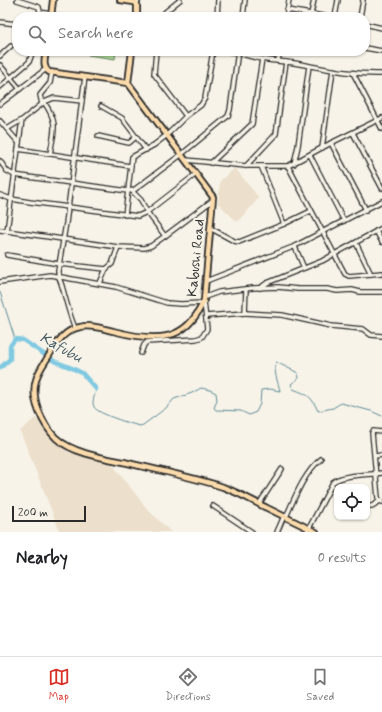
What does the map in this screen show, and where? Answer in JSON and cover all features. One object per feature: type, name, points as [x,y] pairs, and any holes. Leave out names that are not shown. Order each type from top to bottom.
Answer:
[{"type":"main road","points":[[52,12],[53,0]]},
{"type":"main road","points":[[120,0],[138,1],[137,12]]},
{"type":"main road","points":[[45,56],[44,65],[46,69],[52,72],[128,83]]},
{"type":"main road","points":[[131,56],[128,83],[212,194],[213,200]]},
{"type":"main road","name":"Kabushi Road","points":[[75,328],[93,326],[132,336],[168,338],[185,326],[197,313],[204,300],[213,200]]},
{"type":"main road","points":[[75,328],[63,336],[50,354],[35,381],[34,393],[38,407],[48,428],[56,438],[64,444],[78,450],[223,487],[242,495],[308,530],[316,532]]},
{"type":"street","points":[[17,0],[22,0],[39,7],[40,12]]},
{"type":"street","points":[[165,12],[180,0]]},
{"type":"street","points":[[217,12],[218,0]]},
{"type":"street","points":[[244,12],[246,0]]},
{"type":"street","points":[[289,0],[287,10],[299,12]]},
{"type":"street","points":[[311,12],[314,0]]},
{"type":"street","points":[[336,12],[338,0]]},
{"type":"street","points":[[361,12],[363,0]]},
{"type":"street","points":[[0,22],[12,23]]},
{"type":"street","points":[[370,25],[382,28]]},
{"type":"street","points":[[0,56],[11,46]]},
{"type":"street","points":[[370,49],[382,51]]},
{"type":"street","points":[[0,87],[29,62],[31,56]]},
{"type":"street","points":[[156,56],[154,74],[186,116]]},
{"type":"street","points":[[125,215],[130,191],[130,166],[132,157],[146,150],[167,135],[205,100],[212,56]]},
{"type":"street","points":[[0,161],[7,171],[14,175],[130,191],[136,189],[228,116],[237,56]]},
{"type":"street","points":[[252,56],[262,59],[278,60],[353,73],[382,74]]},
{"type":"street","points":[[278,60],[279,56]]},
{"type":"street","points":[[211,163],[252,124],[262,59]]},
{"type":"street","points":[[246,166],[276,134],[286,62]]},
{"type":"street","points":[[0,65],[20,89]]},
{"type":"street","points":[[294,164],[310,66]]},
{"type":"street","points":[[0,104],[46,69]]},
{"type":"street","points":[[322,148],[333,70]]},
{"type":"street","points":[[50,154],[54,124],[53,118],[43,103],[40,95],[50,83],[52,72]]},
{"type":"street","points":[[353,73],[382,129]]},
{"type":"street","points":[[75,328],[69,314],[61,281],[58,276],[85,77]]},
{"type":"street","points":[[7,129],[22,120],[43,103],[54,98],[82,101]]},
{"type":"street","points":[[101,106],[122,118],[146,150]]},
{"type":"street","points":[[186,160],[246,166],[288,166],[382,118]]},
{"type":"street","points":[[7,231],[22,120]]},
{"type":"street","points":[[0,121],[19,143]]},
{"type":"street","points":[[353,133],[382,188]]},
{"type":"street","points":[[98,136],[129,143],[136,137]]},
{"type":"street","points":[[331,143],[366,210]]},
{"type":"street","points":[[18,149],[130,166]]},
{"type":"street","points":[[310,155],[344,221]]},
{"type":"street","points":[[261,166],[284,224]]},
{"type":"street","points":[[288,166],[346,275],[382,273]]},
{"type":"street","points":[[0,195],[12,199],[138,216],[147,212],[196,174]]},
{"type":"street","points":[[130,191],[141,200],[147,212],[165,236]]},
{"type":"street","points":[[0,230],[118,246],[144,248],[151,246],[213,200]]},
{"type":"street","points":[[206,281],[295,246],[323,233],[382,201]]},
{"type":"street","points":[[210,228],[234,241],[239,242],[284,224],[311,211]]},
{"type":"street","points":[[260,288],[267,283],[334,254],[382,228]]},
{"type":"street","points":[[376,231],[382,242]]},
{"type":"street","points":[[356,243],[371,274]]},
{"type":"street","points":[[100,283],[106,269],[112,264],[118,246]]},
{"type":"street","points":[[295,246],[304,268]]},
{"type":"street","points":[[7,255],[59,264],[106,269]]},
{"type":"street","points":[[0,282],[43,275],[58,276],[100,283],[167,303],[181,304],[204,300],[219,292],[260,288],[382,292]]},
{"type":"street","points":[[245,313],[246,289]]},
{"type":"street","points":[[141,353],[146,342],[168,338],[196,340],[202,337],[207,329],[204,300]]},
{"type":"street","points":[[206,316],[245,313],[282,315],[331,326],[363,328],[370,334],[382,336]]},
{"type":"street","points":[[370,506],[381,502],[378,498],[373,432],[375,430],[382,432]]},
{"type":"street","points":[[375,456],[382,455]]},
{"type":"street","points":[[277,532],[301,485],[316,463],[321,459]]},
{"type":"street","points":[[259,504],[282,469]]},
{"type":"street","points":[[308,530],[333,482],[351,477],[382,473]]},
{"type":"street","points":[[213,506],[252,532]]},
{"type":"shaded area","points":[[235,168],[259,198],[237,222],[218,203],[220,181]]},
{"type":"shaded area","points":[[35,418],[67,451],[112,464],[148,510],[171,532],[60,532],[20,431]]},
{"type":"green space","points":[[95,56],[115,56],[115,59]]},
{"type":"waterway","points":[[0,292],[15,339]]},
{"type":"waterway","name":"Kafubu","points":[[0,368],[10,359],[10,346],[15,339],[23,340],[54,361],[82,373],[96,389]]},
{"type":"waterway","name":"Kafubu","points":[[96,389],[93,402],[94,407],[97,410],[115,418],[140,426],[166,408],[174,399],[192,393],[201,388],[216,393],[217,400],[214,408],[216,410],[241,411],[249,415],[256,412],[260,404],[261,390],[270,389],[280,391],[275,373],[276,362],[298,373],[299,378],[291,384],[293,389],[309,397],[318,411],[333,408],[341,403],[371,411],[382,416]]}]
